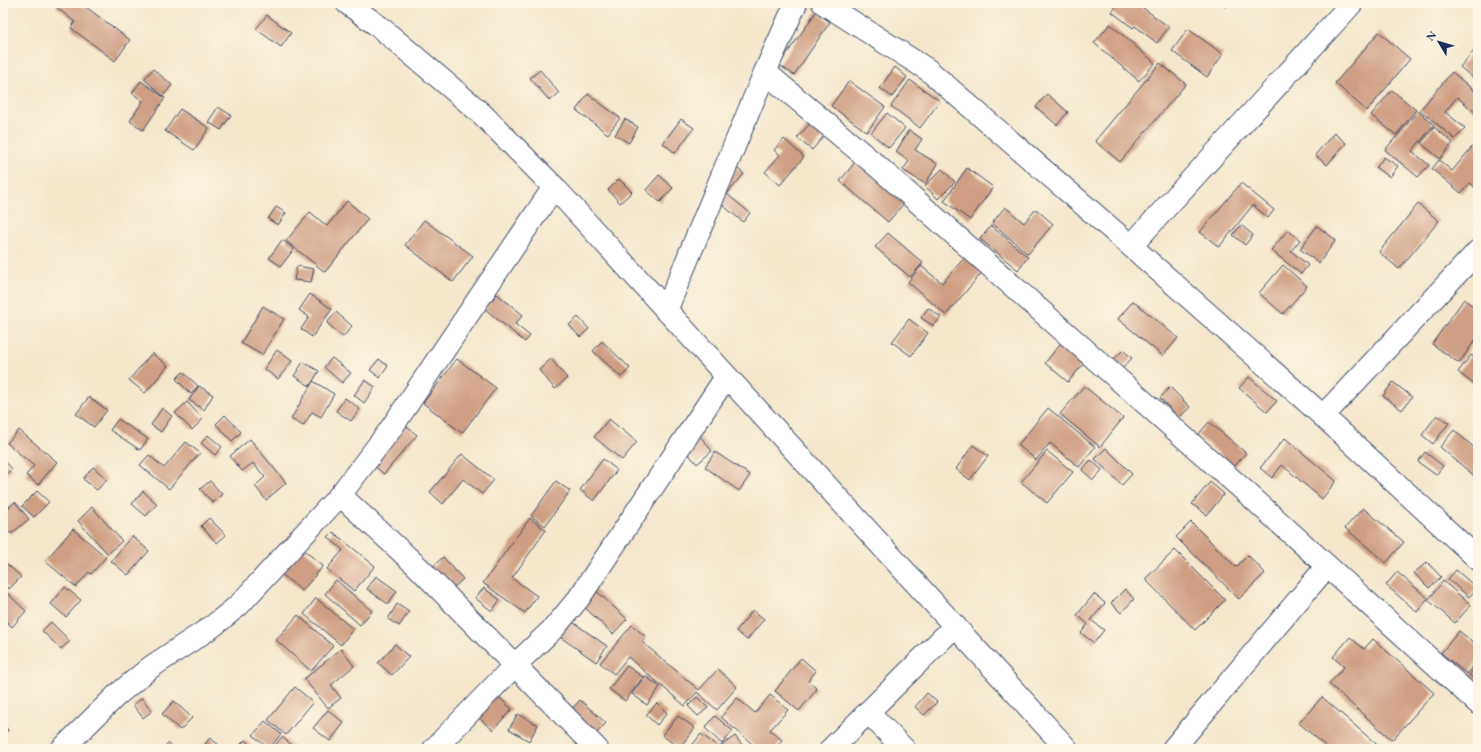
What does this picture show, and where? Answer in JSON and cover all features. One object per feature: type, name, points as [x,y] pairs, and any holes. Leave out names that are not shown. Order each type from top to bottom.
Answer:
[{"type":"street","points":[[347,3],[381,28],[482,114],[554,187],[1067,749]]},
{"type":"street","points":[[666,311],[765,72],[796,3]]},
{"type":"street","points":[[823,3],[928,70],[1131,246],[1323,416],[1478,559]]},
{"type":"street","points":[[1131,246],[1347,5]]},
{"type":"street","points":[[765,72],[876,166],[1248,494],[1478,703]]},
{"type":"street","points":[[62,749],[117,695],[151,667],[213,626],[239,605],[340,495],[390,430],[554,187]]},
{"type":"street","points":[[1323,416],[1478,251]]},
{"type":"street","points":[[434,749],[554,628],[579,598],[726,377]]},
{"type":"street","points":[[340,495],[418,567],[597,749]]},
{"type":"street","points":[[1173,749],[1327,566]]},
{"type":"street","points":[[831,749],[954,626]]},
{"type":"street","points":[[868,712],[904,749]]},
{"type":"building","points":[[59,3],[89,3],[86,7],[130,40],[115,61],[71,28],[75,22],[56,7]]},
{"type":"building","points":[[1119,3],[1147,3],[1143,8],[1169,27],[1157,43],[1135,26],[1133,28],[1112,12]]},
{"type":"building","points":[[1220,3],[1229,3],[1226,7]]},
{"type":"building","points":[[816,12],[830,22],[794,75],[779,65]]},
{"type":"building","points":[[267,15],[291,33],[281,47],[256,29]]},
{"type":"building","points":[[1110,24],[1155,63],[1139,81],[1094,43]]},
{"type":"building","points":[[1188,29],[1223,54],[1207,77],[1172,51]]},
{"type":"building","points":[[1379,32],[1410,59],[1367,111],[1335,83]]},
{"type":"building","points":[[1478,46],[1478,80],[1477,81],[1460,67]]},
{"type":"building","points":[[1160,63],[1186,84],[1120,162],[1095,141]]},
{"type":"building","points":[[895,67],[907,77],[892,97],[880,88]]},
{"type":"building","points":[[153,69],[172,85],[163,96],[144,79]]},
{"type":"building","points":[[540,70],[559,93],[550,101],[530,78]]},
{"type":"building","points":[[1452,72],[1478,94],[1478,110],[1476,113],[1457,97],[1445,112],[1465,128],[1455,139],[1420,110]]},
{"type":"building","points":[[910,80],[940,101],[920,128],[891,106]]},
{"type":"building","points":[[141,81],[165,98],[143,130],[130,121],[143,101],[132,93]]},
{"type":"building","points":[[849,81],[885,107],[867,132],[831,106]]},
{"type":"building","points":[[1392,90],[1416,110],[1396,135],[1371,115]]},
{"type":"building","points":[[588,94],[620,118],[608,134],[576,110]]},
{"type":"building","points":[[1047,94],[1068,112],[1057,125],[1036,107]]},
{"type":"building","points":[[218,107],[231,115],[221,130],[208,122]]},
{"type":"building","points":[[180,109],[209,128],[194,150],[165,131]]},
{"type":"building","points":[[1418,111],[1434,125],[1412,151],[1429,165],[1418,177],[1385,150]]},
{"type":"building","points":[[887,113],[905,128],[889,148],[871,133]]},
{"type":"building","points":[[625,119],[638,127],[629,143],[615,135]]},
{"type":"building","points":[[681,119],[694,128],[675,153],[663,143]]},
{"type":"building","points":[[813,120],[827,132],[812,150],[797,138]]},
{"type":"building","points":[[1434,127],[1453,143],[1440,159],[1421,143]]},
{"type":"building","points":[[909,130],[922,139],[915,150],[938,164],[925,184],[903,170],[909,161],[896,152]]},
{"type":"building","points":[[1334,133],[1346,143],[1327,165],[1315,155]]},
{"type":"building","points":[[784,139],[804,157],[780,185],[765,172],[780,155],[774,150]]},
{"type":"building","points":[[1478,140],[1478,190],[1470,183],[1461,193],[1432,169],[1439,160],[1452,171]]},
{"type":"building","points":[[1384,157],[1398,166],[1390,177],[1376,168]]},
{"type":"building","points":[[856,161],[905,202],[888,222],[840,181]]},
{"type":"building","points":[[732,164],[744,174],[727,194],[750,213],[743,222],[708,193]]},
{"type":"building","points":[[967,168],[993,187],[970,220],[944,201]]},
{"type":"building","points":[[942,169],[955,182],[938,199],[925,186]]},
{"type":"building","points":[[659,175],[673,188],[660,202],[646,190]]},
{"type":"building","points":[[619,179],[632,192],[620,203],[608,190]]},
{"type":"building","points":[[1241,183],[1274,210],[1268,218],[1253,205],[1219,247],[1200,232]]},
{"type":"building","points":[[347,201],[368,219],[325,272],[286,241],[310,212],[327,226]]},
{"type":"building","points":[[1418,204],[1439,221],[1399,269],[1379,252]]},
{"type":"building","points":[[276,207],[286,213],[278,225],[268,219]]},
{"type":"building","points":[[1005,207],[1024,223],[1036,209],[1053,224],[1028,254],[992,223]]},
{"type":"building","points":[[424,220],[473,256],[453,282],[405,245]]},
{"type":"building","points":[[1241,225],[1253,235],[1245,245],[1233,235]]},
{"type":"building","points":[[991,226],[1028,257],[1018,270],[980,239]]},
{"type":"building","points":[[1317,226],[1336,240],[1319,263],[1300,249]]},
{"type":"building","points":[[1288,230],[1300,240],[1291,251],[1308,265],[1301,274],[1271,250]]},
{"type":"building","points":[[888,233],[923,263],[910,277],[875,247]]},
{"type":"building","points":[[282,240],[294,249],[281,266],[269,258]]},
{"type":"building","points":[[966,256],[984,270],[946,315],[908,282],[921,266],[942,283]]},
{"type":"building","points":[[1283,265],[1307,286],[1283,314],[1259,293]]},
{"type":"building","points":[[297,266],[314,269],[311,282],[294,280]]},
{"type":"building","points":[[310,294],[332,309],[312,337],[301,329],[309,317],[299,310]]},
{"type":"building","points":[[497,294],[523,315],[515,324],[530,336],[525,342],[485,309]]},
{"type":"building","points":[[1464,299],[1478,310],[1478,336],[1459,363],[1432,344]]},
{"type":"building","points":[[1133,301],[1178,338],[1163,356],[1118,319]]},
{"type":"building","points":[[263,306],[284,319],[262,355],[241,343]]},
{"type":"building","points":[[928,308],[941,317],[934,326],[921,318]]},
{"type":"building","points":[[336,312],[352,326],[343,337],[327,323]]},
{"type":"building","points":[[578,317],[589,329],[580,337],[569,325]]},
{"type":"building","points":[[909,319],[928,333],[911,356],[892,342]]},
{"type":"building","points":[[602,341],[630,368],[621,377],[593,351]]},
{"type":"building","points":[[1061,343],[1085,362],[1068,382],[1045,363]]},
{"type":"building","points":[[277,350],[292,361],[278,379],[264,369]]},
{"type":"building","points":[[1123,350],[1132,358],[1122,369],[1113,360]]},
{"type":"building","points":[[152,353],[168,366],[145,393],[129,380]]},
{"type":"building","points":[[1471,355],[1478,360],[1478,388],[1458,372]]},
{"type":"building","points":[[332,358],[351,373],[342,383],[324,367]]},
{"type":"building","points":[[379,359],[388,366],[380,378],[370,370]]},
{"type":"building","points":[[457,359],[496,388],[462,433],[423,403]]},
{"type":"building","points":[[551,359],[567,378],[555,389],[539,370]]},
{"type":"building","points":[[303,362],[319,371],[310,386],[294,376]]},
{"type":"building","points":[[183,372],[198,386],[191,394],[176,379]]},
{"type":"building","points":[[1249,377],[1277,401],[1267,412],[1239,388]]},
{"type":"building","points":[[365,380],[375,387],[364,403],[354,395]]},
{"type":"building","points":[[313,381],[334,394],[321,417],[312,412],[303,426],[291,419]]},
{"type":"building","points":[[1393,382],[1412,397],[1402,410],[1383,396]]},
{"type":"building","points":[[199,386],[213,395],[204,410],[189,400]]},
{"type":"building","points":[[1084,386],[1123,418],[1100,447],[1060,414]]},
{"type":"building","points":[[1170,387],[1190,407],[1179,418],[1160,398]]},
{"type":"building","points":[[89,397],[107,410],[94,427],[76,414]]},
{"type":"building","points":[[345,398],[360,409],[351,421],[336,411]]},
{"type":"building","points":[[187,402],[203,419],[192,430],[175,413]]},
{"type":"building","points":[[162,408],[172,416],[161,432],[151,425]]},
{"type":"building","points":[[1048,408],[1095,447],[1079,467],[1050,443],[1036,460],[1018,445]]},
{"type":"building","points":[[225,415],[241,432],[232,441],[216,424]]},
{"type":"building","points":[[1437,415],[1449,423],[1433,444],[1422,435]]},
{"type":"building","points":[[118,419],[148,439],[140,450],[110,430]]},
{"type":"building","points":[[609,419],[637,442],[622,460],[594,437]]},
{"type":"building","points":[[1209,422],[1246,453],[1234,467],[1198,435]]},
{"type":"building","points":[[406,426],[417,435],[384,474],[373,465]]},
{"type":"building","points":[[19,430],[57,462],[38,485],[26,475],[34,466],[7,443]]},
{"type":"building","points":[[1454,430],[1478,451],[1478,479],[1440,447]]},
{"type":"building","points":[[696,431],[712,451],[697,464],[680,444]]},
{"type":"building","points":[[208,435],[222,447],[215,455],[201,443]]},
{"type":"building","points":[[1285,438],[1336,481],[1322,499],[1282,465],[1272,478],[1260,468]]},
{"type":"building","points":[[250,439],[286,483],[266,500],[255,486],[265,477],[253,463],[242,471],[230,456]]},
{"type":"building","points":[[186,442],[200,453],[169,489],[140,465],[149,455],[164,468]]},
{"type":"building","points":[[973,445],[988,456],[970,480],[956,469]]},
{"type":"building","points":[[1106,448],[1132,474],[1122,485],[1095,459]]},
{"type":"building","points":[[1047,451],[1073,472],[1047,503],[1021,482]]},
{"type":"building","points":[[715,452],[750,475],[739,491],[705,467]]},
{"type":"building","points":[[1425,452],[1443,466],[1436,475],[1418,462]]},
{"type":"building","points":[[462,454],[494,480],[482,494],[463,479],[443,504],[430,492]]},
{"type":"building","points":[[3,459],[12,469],[3,477]]},
{"type":"building","points":[[603,459],[617,470],[594,501],[580,490]]},
{"type":"building","points":[[1091,460],[1102,470],[1093,480],[1082,470]]},
{"type":"building","points":[[93,467],[107,479],[97,490],[83,479]]},
{"type":"building","points":[[210,481],[222,494],[213,503],[200,489]]},
{"type":"building","points":[[556,481],[570,491],[545,526],[531,516]]},
{"type":"building","points":[[1210,482],[1224,494],[1207,515],[1192,504]]},
{"type":"building","points":[[37,491],[49,502],[34,517],[22,506]]},
{"type":"building","points":[[143,491],[157,504],[146,516],[132,504]]},
{"type":"building","points":[[15,502],[29,519],[11,534],[3,524],[3,512]]},
{"type":"building","points":[[92,507],[122,541],[108,554],[78,521]]},
{"type":"building","points":[[1363,508],[1404,542],[1386,563],[1345,528]]},
{"type":"building","points":[[209,518],[226,535],[217,543],[201,526]]},
{"type":"building","points":[[530,518],[546,530],[512,578],[537,596],[525,613],[483,583]]},
{"type":"building","points":[[1191,522],[1236,567],[1248,555],[1265,573],[1239,599],[1176,537]]},
{"type":"building","points":[[73,529],[106,557],[91,574],[89,572],[76,587],[45,561]]},
{"type":"building","points":[[333,532],[375,566],[354,591],[327,569],[343,550],[328,537]]},
{"type":"building","points":[[132,536],[149,551],[128,575],[111,561]]},
{"type":"building","points":[[299,546],[323,566],[302,591],[278,571]]},
{"type":"building","points":[[1175,550],[1225,600],[1195,630],[1145,579]]},
{"type":"building","points":[[443,557],[463,579],[449,592],[429,570]]},
{"type":"building","points":[[1427,562],[1441,577],[1429,588],[1414,573]]},
{"type":"building","points":[[7,564],[21,577],[9,589],[3,583],[3,568]]},
{"type":"building","points":[[1456,570],[1477,588],[1469,597],[1448,579]]},
{"type":"building","points":[[1397,572],[1429,599],[1443,581],[1471,605],[1455,623],[1427,599],[1417,612],[1386,585]]},
{"type":"building","points":[[376,576],[397,591],[388,604],[367,589]]},
{"type":"building","points":[[336,580],[372,611],[360,625],[325,594]]},
{"type":"building","points":[[65,587],[81,600],[66,617],[51,604]]},
{"type":"building","points":[[592,587],[627,619],[613,634],[579,602]]},
{"type":"building","points":[[484,588],[500,600],[492,611],[475,598]]},
{"type":"building","points":[[1125,589],[1134,599],[1121,613],[1111,603]]},
{"type":"building","points":[[5,591],[26,611],[12,627],[3,618],[3,593]]},
{"type":"building","points":[[1094,594],[1105,603],[1091,620],[1104,630],[1094,643],[1081,633],[1088,624],[1077,615]]},
{"type":"building","points":[[316,598],[353,629],[341,645],[304,614]]},
{"type":"building","points":[[397,604],[409,612],[399,626],[388,619]]},
{"type":"building","points":[[753,610],[764,619],[747,640],[736,631]]},
{"type":"building","points":[[298,615],[333,646],[311,671],[276,640]]},
{"type":"building","points":[[564,616],[607,646],[596,662],[553,632]]},
{"type":"building","points":[[51,622],[70,641],[61,649],[42,631]]},
{"type":"building","points":[[632,625],[646,637],[642,642],[699,690],[718,669],[737,687],[717,710],[697,692],[685,706],[628,657],[614,674],[600,663]]},
{"type":"building","points":[[1459,631],[1478,646],[1478,661],[1467,674],[1441,653]]},
{"type":"building","points":[[1350,637],[1364,649],[1373,639],[1434,693],[1392,740],[1329,684],[1344,667],[1333,657]]},
{"type":"building","points":[[395,644],[409,657],[392,675],[378,663]]},
{"type":"building","points":[[341,649],[354,666],[331,685],[341,698],[328,708],[304,679]]},
{"type":"building","points":[[801,658],[816,671],[808,681],[817,689],[799,711],[775,691]]},
{"type":"building","points":[[1478,664],[1478,683],[1469,675]]},
{"type":"building","points":[[627,666],[643,677],[625,701],[609,689]]},
{"type":"building","points":[[645,676],[660,687],[647,705],[632,694]]},
{"type":"building","points":[[295,687],[313,702],[286,735],[268,720]]},
{"type":"building","points":[[493,692],[512,709],[493,730],[474,714]]},
{"type":"building","points":[[927,693],[937,702],[924,715],[915,707]]},
{"type":"building","points":[[770,695],[788,710],[770,730],[782,740],[775,749],[758,749],[721,717],[737,698],[755,713]]},
{"type":"building","points":[[697,697],[708,708],[698,716],[688,706]]},
{"type":"building","points":[[1322,697],[1382,749],[1329,749],[1299,723]]},
{"type":"building","points":[[142,698],[152,711],[143,718],[133,705]]},
{"type":"building","points":[[580,700],[606,723],[595,735],[569,712]]},
{"type":"building","points":[[174,701],[192,718],[180,730],[162,714]]},
{"type":"building","points":[[657,703],[667,713],[657,725],[646,715]]},
{"type":"building","points":[[328,710],[344,723],[330,741],[313,728]]},
{"type":"building","points":[[518,714],[538,725],[529,741],[509,729]]},
{"type":"building","points":[[678,716],[695,728],[679,748],[662,735]]},
{"type":"building","points":[[715,716],[733,731],[722,744],[705,728]]},
{"type":"building","points":[[265,721],[281,734],[269,749],[253,735]]},
{"type":"building","points":[[3,724],[8,730],[3,734]]},
{"type":"building","points":[[701,734],[717,746],[715,749],[689,749]]},
{"type":"building","points":[[735,736],[745,749],[718,748]]},
{"type":"building","points":[[282,737],[297,749],[272,749]]},
{"type":"building","points":[[210,738],[224,749],[201,749]]},
{"type":"building","points":[[245,740],[254,749],[236,749]]},
{"type":"building","points":[[168,743],[175,749],[163,749]]}]
